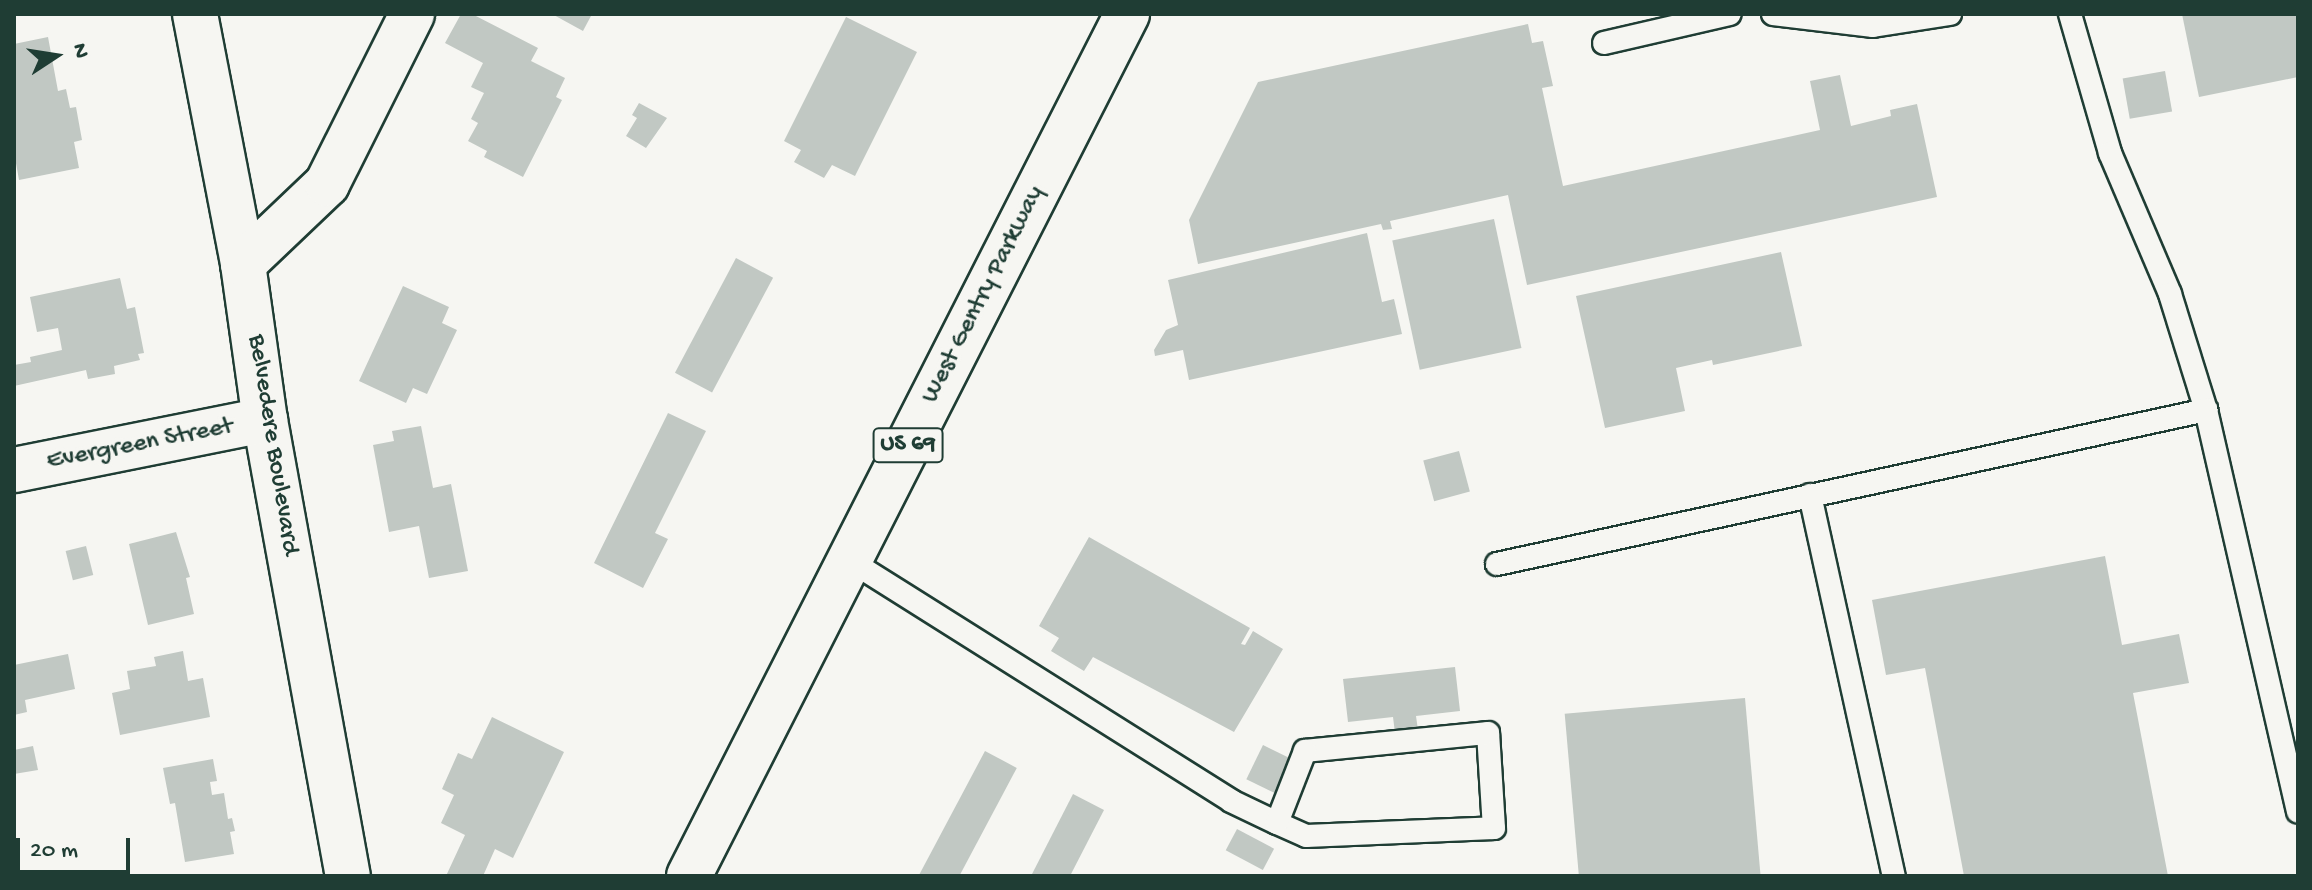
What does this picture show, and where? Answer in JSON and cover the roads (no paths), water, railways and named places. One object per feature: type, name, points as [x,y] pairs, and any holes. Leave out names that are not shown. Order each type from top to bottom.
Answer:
[{"type":"street","name":"Belvedere Boulevard","points":[[195,14],[243,264],[265,420],[348,876]]},
{"type":"street","points":[[243,264],[327,184],[412,14]]},
{"type":"street","name":"West Gentry Parkway","points":[[689,876],[1127,14]]},
{"type":"street","name":"Evergreen Street","points":[[14,470],[265,420]]},
{"type":"lane","points":[[1604,43],[1703,17],[1730,14]]},
{"type":"lane","points":[[1773,14],[1873,26],[1950,14]]},
{"type":"lane","points":[[2070,14],[2110,153],[2170,294],[2206,410],[2298,812]]},
{"type":"lane","points":[[1497,564],[2206,410]]},
{"type":"lane","points":[[1810,495],[1894,876]]},
{"type":"lane","points":[[849,560],[1231,801],[1277,823],[1306,836],[1494,828],[1488,733],[1305,751],[1277,823]]}]
